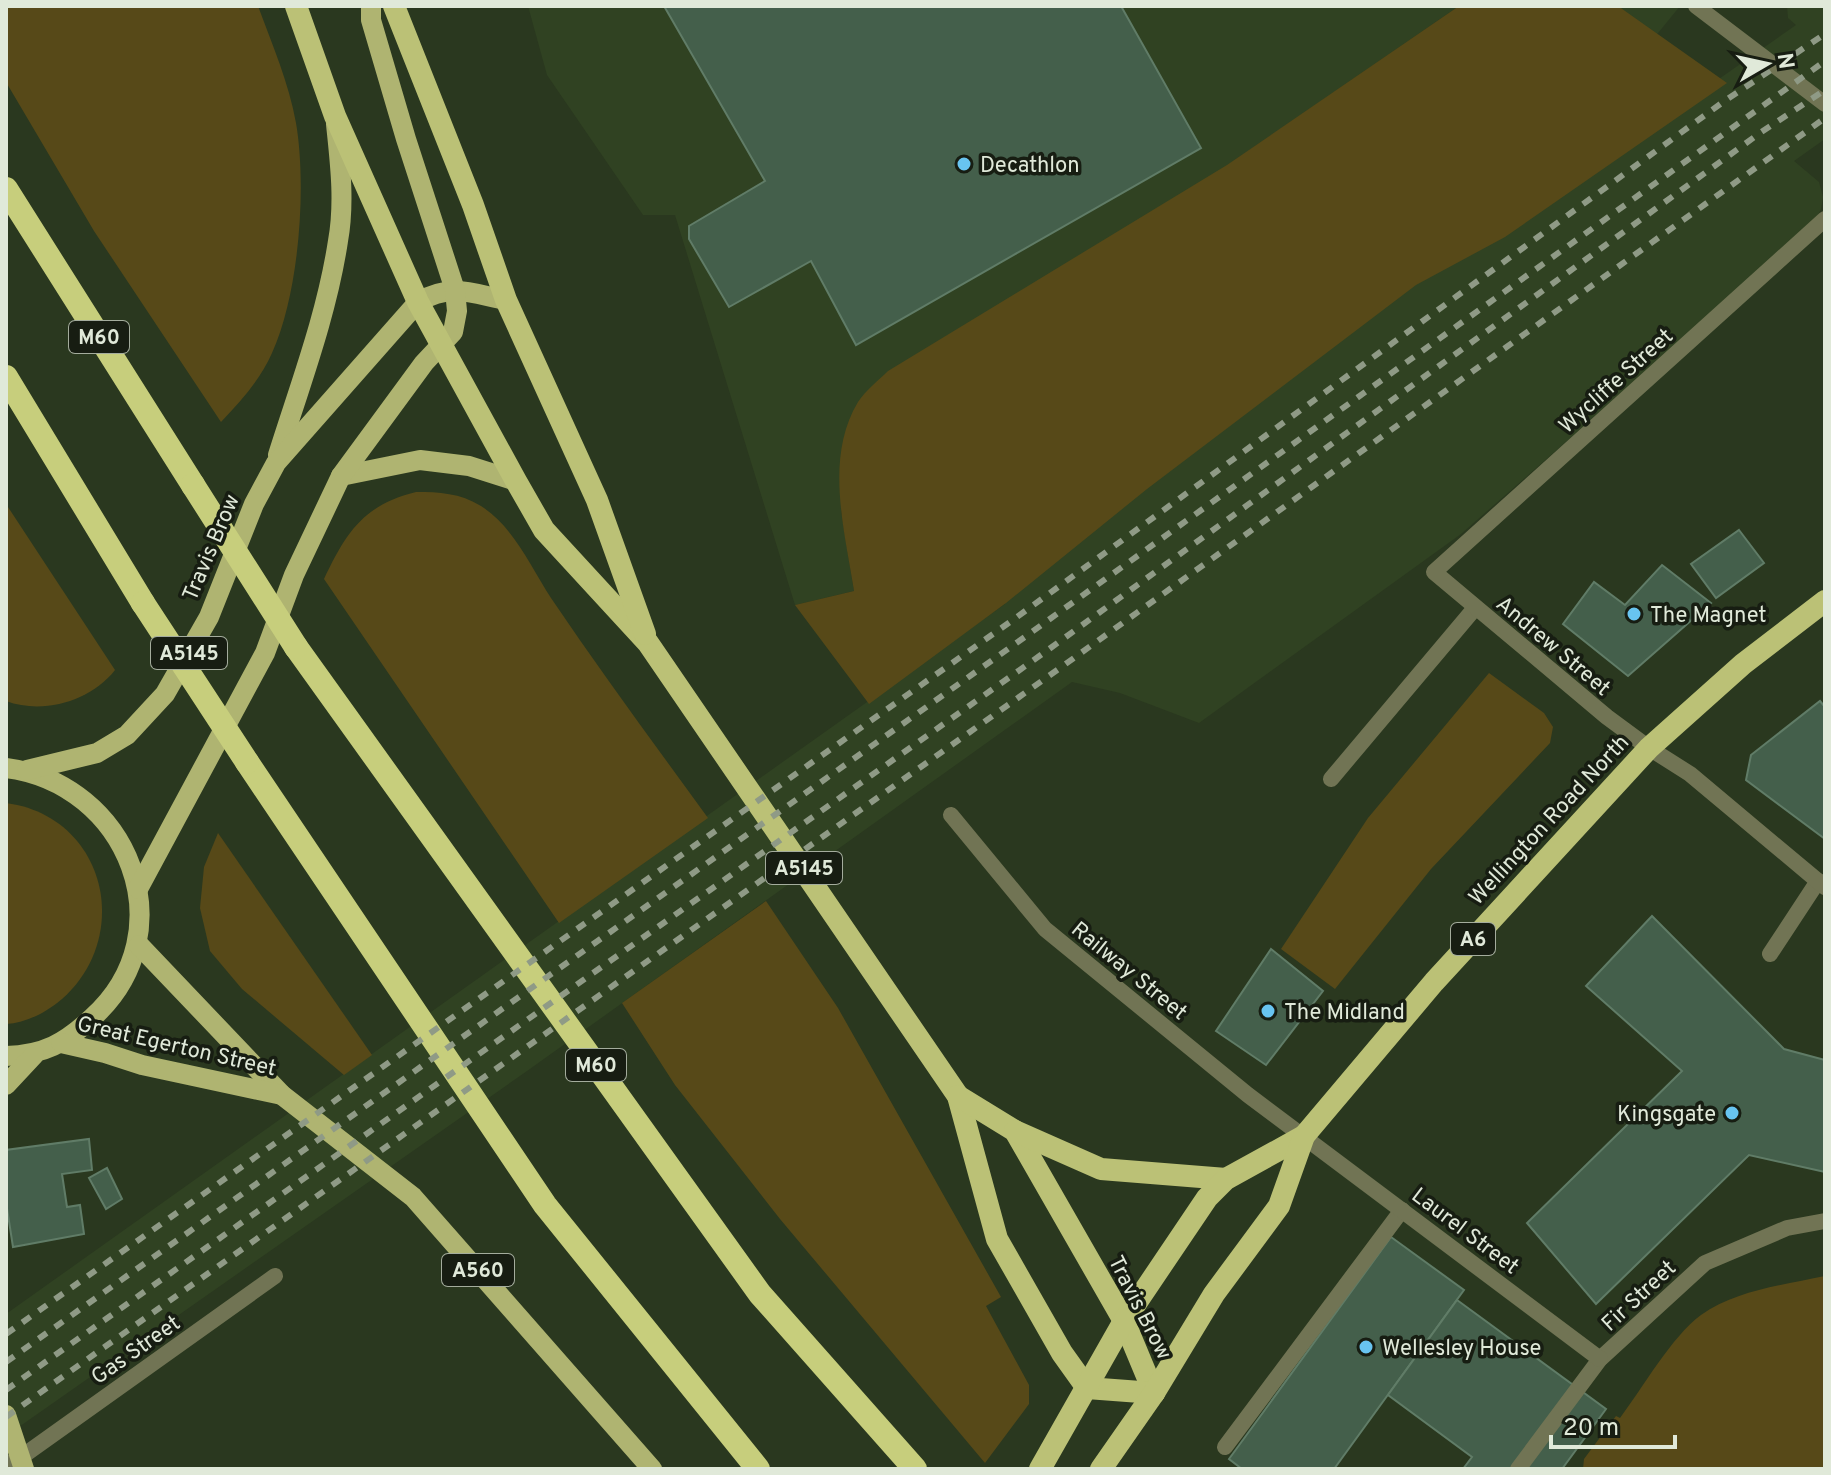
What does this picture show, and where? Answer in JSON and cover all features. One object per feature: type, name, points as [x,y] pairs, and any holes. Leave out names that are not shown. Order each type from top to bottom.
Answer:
[{"type":"highway","name":"Travis Brow","points":[[296,6],[335,116],[418,302],[544,530],[648,643],[958,1096],[997,1239],[1062,1353],[1087,1388],[1154,1393],[1124,1321],[1015,1131],[958,1096]]},
{"type":"highway","name":"Travis Brow","points":[[394,6],[473,205],[506,300],[597,500],[648,643]]},
{"type":"highway","name":"M60","points":[[6,189],[296,647],[760,1294],[915,1469]]},
{"type":"highway","points":[[6,377],[143,603],[545,1205],[758,1469]]},
{"type":"highway","name":"Wellington Road North","points":[[1101,1469],[1154,1393],[1214,1294],[1279,1206],[1304,1136],[1434,982],[1649,748],[1743,664],[1825,601]]},
{"type":"highway","points":[[1015,1131],[1101,1169],[1226,1179]]},
{"type":"highway","name":"Wellington Road North","points":[[1040,1469],[1124,1321],[1207,1198],[1226,1179],[1304,1136]]},
{"type":"main road","name":"A5145","points":[[138,889],[259,666],[294,575],[341,476],[424,363],[453,332],[457,311],[455,290],[406,139],[371,20],[371,6]]},
{"type":"main road","name":"A5145","points":[[276,463],[326,300],[339,239],[342,186],[335,116]]},
{"type":"main road","points":[[418,302],[436,292],[455,290],[506,300]]},
{"type":"main road","name":"Travis Brow","points":[[27,770],[97,753],[127,735],[165,694],[209,617],[254,504],[276,463],[418,302]]},
{"type":"main road","points":[[341,476],[420,460],[469,466],[516,481]]},
{"type":"main road","points":[[6,768],[27,770],[67,787],[100,814],[124,849],[138,889],[139,945],[105,1007],[61,1043],[34,1055],[6,1056]]},
{"type":"main road","name":"Great Egerton Street","points":[[139,945],[282,1095],[413,1197],[652,1469]]},
{"type":"main road","name":"Great Egerton Street","points":[[61,1043],[142,1065],[282,1095]]},
{"type":"main road","points":[[6,1085],[34,1055]]},
{"type":"main road","points":[[6,1415],[17,1464]]},
{"type":"street","points":[[1696,6],[1825,104]]},
{"type":"street","name":"Wycliffe Street","points":[[1434,572],[1825,219]]},
{"type":"street","name":"Andrew Street","points":[[1434,572],[1607,717],[1690,774],[1822,884]]},
{"type":"street","points":[[1331,779],[1475,608]]},
{"type":"street","name":"Railway Street","points":[[951,815],[1045,929],[1248,1095],[1304,1136]]},
{"type":"street","points":[[1770,954],[1822,884]]},
{"type":"street","name":"Laurel Street","points":[[1304,1136],[1600,1359]]},
{"type":"street","points":[[1225,1447],[1402,1210]]},
{"type":"street","name":"Fir Street","points":[[1518,1469],[1600,1359],[1705,1263],[1787,1228],[1825,1221]]},
{"type":"street","name":"Gas Street","points":[[17,1464],[275,1276]]},
{"type":"shaded area","points":[[6,6],[258,6],[285,78],[296,123],[301,178],[298,240],[289,301],[272,353],[256,381],[221,422],[94,231],[6,82]]},
{"type":"shaded area","points":[[528,6],[1459,6],[848,427],[841,463],[841,511],[854,591],[795,605],[675,215],[643,215],[547,75]]},
{"type":"shaded area","points":[[1459,6],[1618,6],[1727,83],[1505,237],[1416,285],[1147,489],[1006,603],[869,704],[795,605],[854,591],[842,520],[839,471],[848,424],[864,394],[888,371],[1227,165]]},
{"type":"shaded area","points":[[1611,6],[1680,6],[1654,38]]},
{"type":"shaded area","points":[[1787,6],[1825,6],[1825,139],[1794,161],[1819,182],[1823,197],[1813,225],[1461,534],[1199,723],[1120,693],[1072,682],[527,1071],[6,1436],[6,1314],[1005,604],[991,556],[1706,88],[1796,25],[1788,18]]},
{"type":"shaded area","points":[[416,492],[465,498],[481,506],[503,524],[589,653],[708,818],[559,923],[324,579],[340,548],[358,523],[382,505]]},
{"type":"shaded area","points":[[6,504],[115,670],[93,690],[50,706],[6,701]]},
{"type":"shaded area","points":[[1489,673],[1544,713],[1553,727],[1550,743],[1431,869],[1335,989],[1281,949],[1368,818]]},
{"type":"shaded area","points":[[6,803],[40,813],[67,830],[86,854],[98,882],[102,912],[98,943],[84,973],[62,999],[36,1016],[6,1024]]},
{"type":"shaded area","points":[[218,833],[372,1055],[344,1075],[242,989],[210,951],[200,908],[204,867]]},
{"type":"shaded area","points":[[766,901],[838,1008],[1001,1297],[986,1306],[1029,1385],[1029,1404],[985,1463],[780,1219],[675,1085],[622,1003]]},
{"type":"shaded area","points":[[1825,1276],[1825,1469],[1583,1469],[1584,1459],[1616,1416],[1620,1418],[1668,1349],[1701,1315],[1745,1294]]},
{"type":"building","name":"Decathlon","points":[[664,6],[1121,6],[1201,148],[856,345],[811,261],[729,307],[689,239],[689,226],[765,181]]},
{"type":"building","points":[[1739,530],[1764,563],[1716,598],[1691,564]]},
{"type":"building","name":"The Magnet","points":[[1662,565],[1711,603],[1628,676],[1563,624],[1594,582],[1625,605]]},
{"type":"building","points":[[1820,701],[1825,707],[1825,839],[1746,780],[1751,755]]},
{"type":"building","name":"Kingsgate","points":[[1652,916],[1784,1049],[1825,1060],[1825,1172],[1749,1155],[1596,1304],[1527,1223],[1682,1071],[1586,986]]},
{"type":"building","name":"The Midland","points":[[1271,949],[1323,991],[1266,1065],[1216,1031]]},
{"type":"building","points":[[89,1139],[92,1170],[62,1174],[67,1207],[80,1205],[84,1234],[13,1247],[6,1202],[6,1150]]},
{"type":"building","points":[[107,1168],[122,1199],[106,1209],[89,1178]]},
{"type":"building","name":"Wellesley House","points":[[1391,1237],[1464,1290],[1334,1469],[1242,1469],[1229,1459]]},
{"type":"building","points":[[1457,1300],[1606,1409],[1562,1469],[1463,1469],[1472,1457],[1388,1395]]},
{"type":"railway","points":[[6,1334],[1017,617],[1723,102],[1825,34]]},
{"type":"railway","points":[[6,1362],[1029,634],[1825,61]]},
{"type":"railway","points":[[6,1390],[1045,652],[1760,133],[1825,90]]},
{"type":"railway","points":[[6,1417],[1060,668],[1825,118]]},
{"type":"place","name":"Decathlon","points":[[964,164]]},
{"type":"place","name":"The Magnet","points":[[1634,614]]},
{"type":"place","name":"The Midland","points":[[1268,1011]]},
{"type":"place","name":"Kingsgate","points":[[1732,1113]]},
{"type":"place","name":"Wellesley House","points":[[1366,1347]]}]
